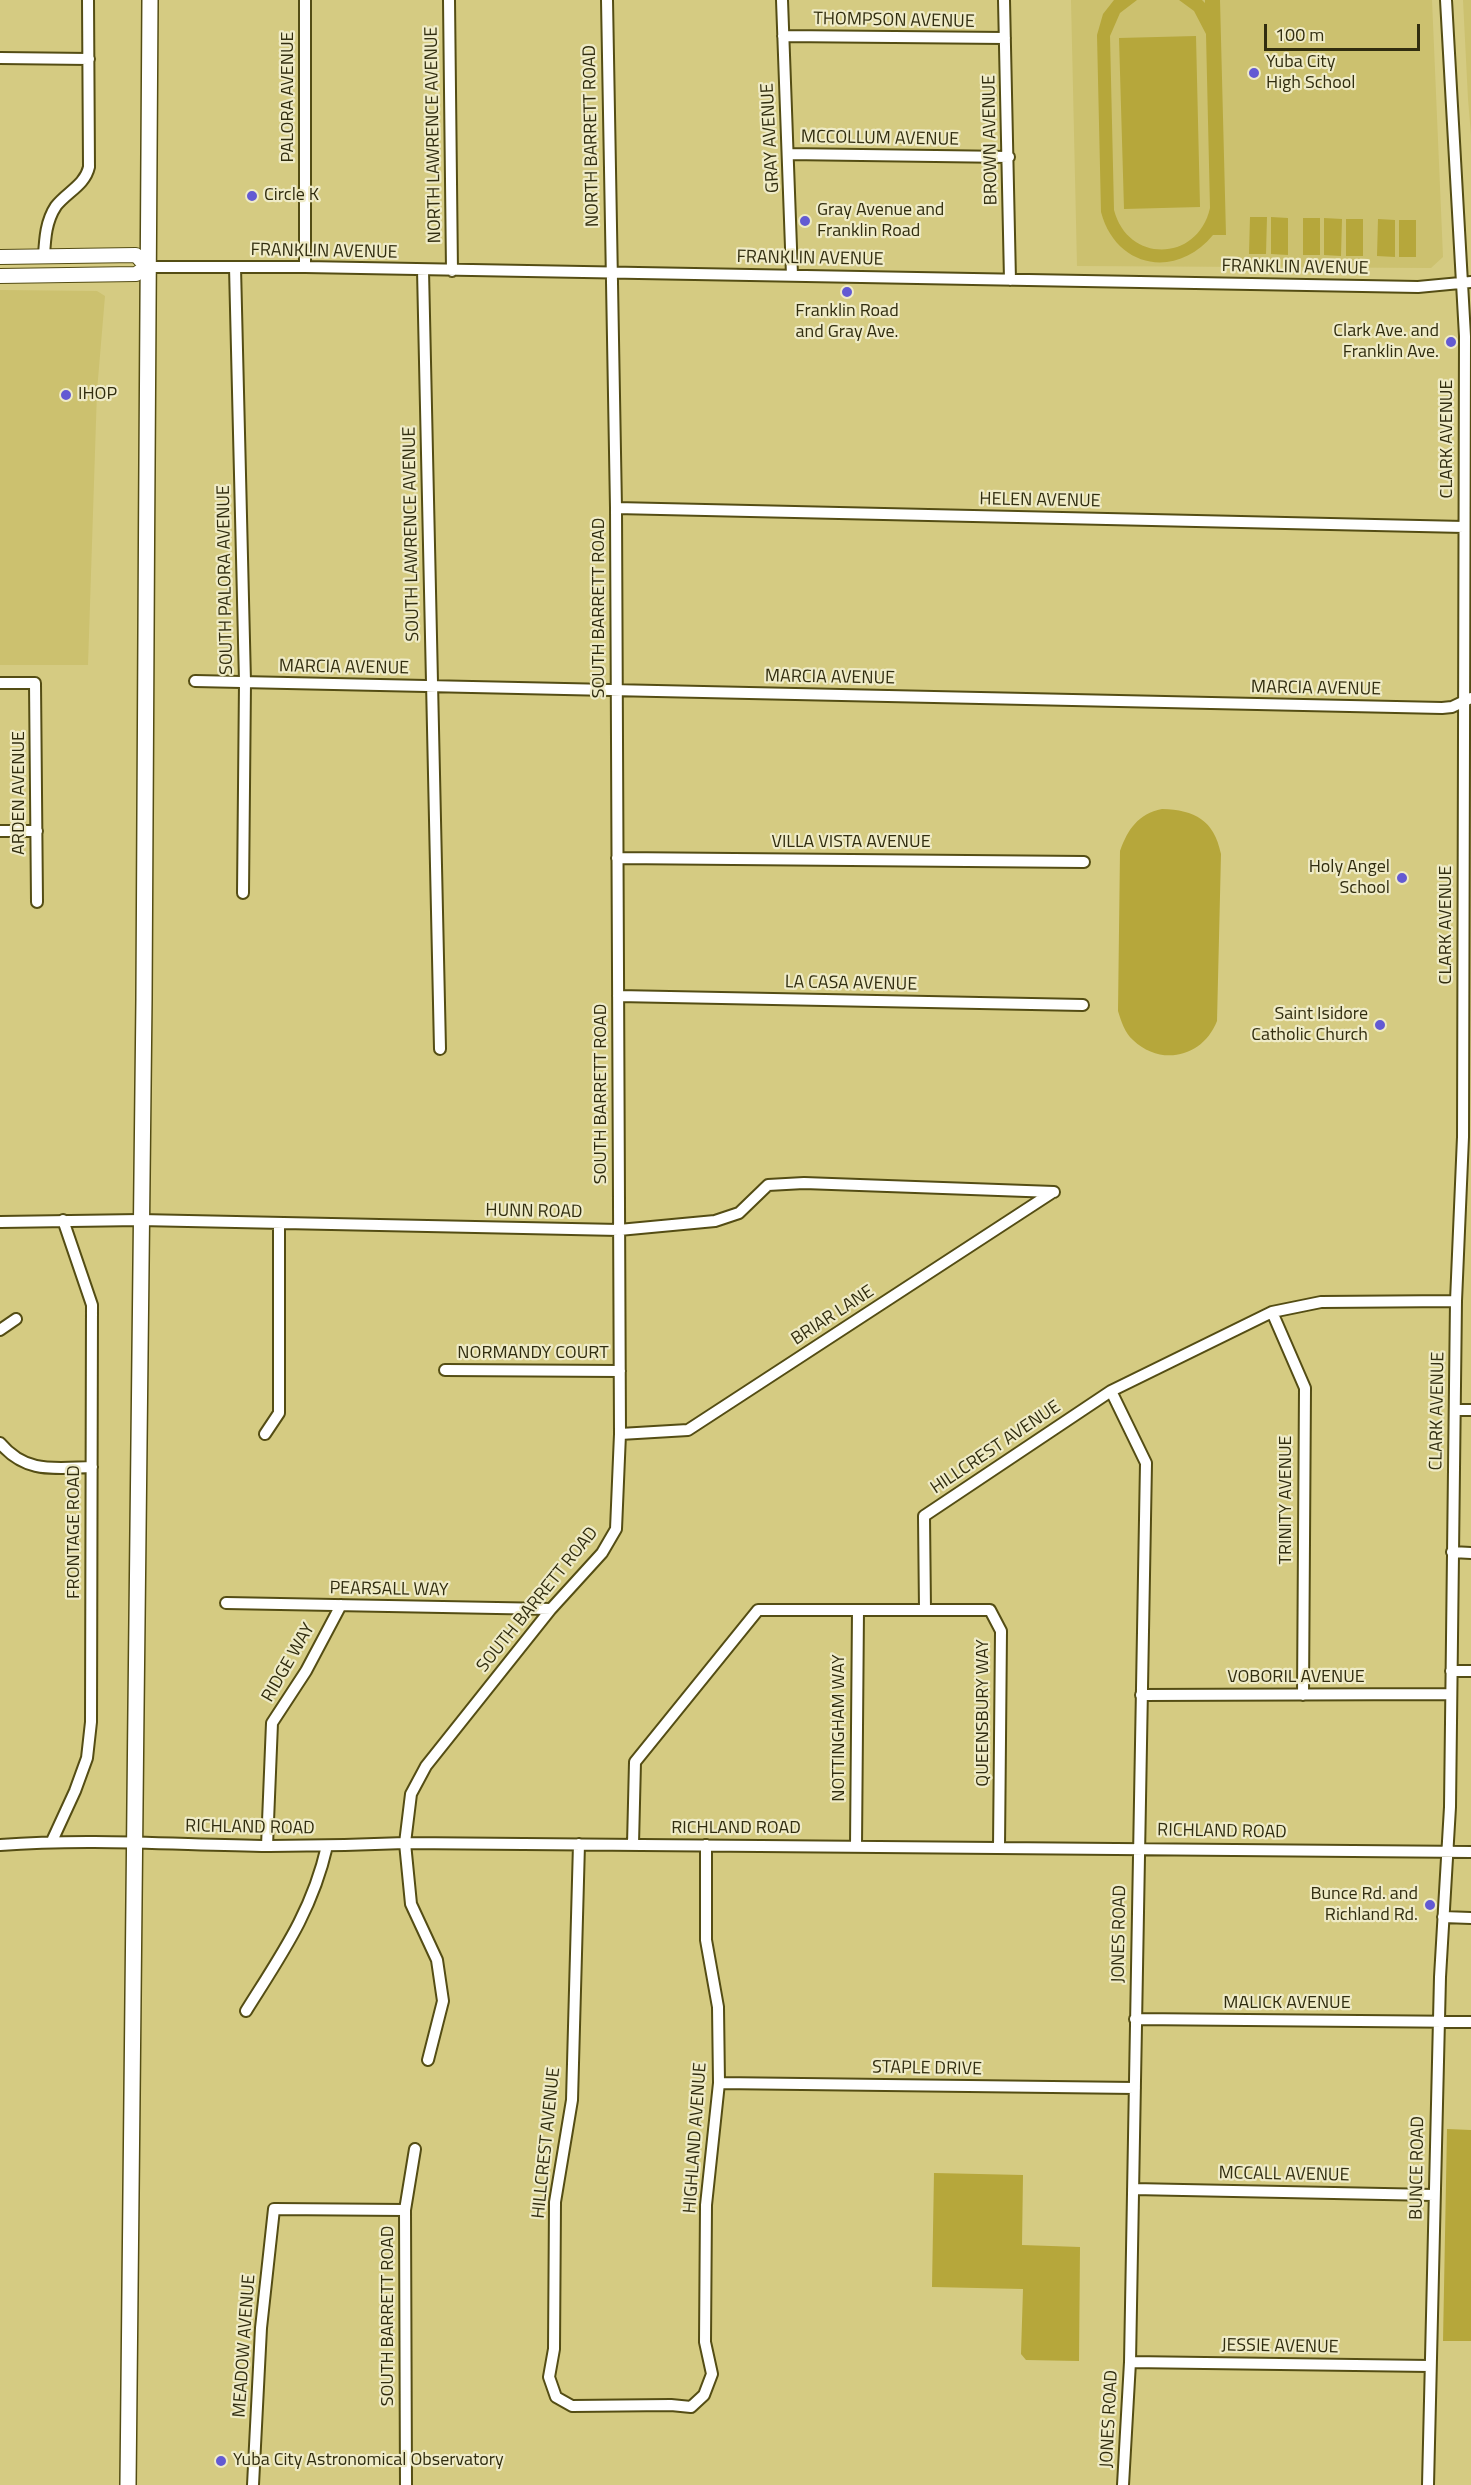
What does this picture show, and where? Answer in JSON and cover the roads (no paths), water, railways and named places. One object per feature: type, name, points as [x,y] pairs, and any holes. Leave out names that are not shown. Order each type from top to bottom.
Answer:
[{"type":"highway","points":[[128,2485],[144,999],[150,0]]},
{"type":"main road","points":[[0,257],[136,255],[147,267],[136,274],[0,276]]},
{"type":"street","points":[[44,256],[45,235],[51,216],[57,205],[87,174],[90,154],[88,0]]},
{"type":"street","name":"PALORA AVENUE","points":[[304,0],[305,267]]},
{"type":"street","name":"NORTH LAWRENCE AVENUE","points":[[449,0],[452,271]]},
{"type":"street","name":"NORTH BARRETT ROAD","points":[[607,0],[610,273]]},
{"type":"street","name":"GRAY AVENUE","points":[[782,0],[792,275]]},
{"type":"street","name":"BROWN AVENUE","points":[[1004,0],[1010,280]]},
{"type":"street","name":"CLARK AVENUE","points":[[1446,0],[1467,283],[1468,428],[1464,527],[1468,568],[1467,945],[1456,1301],[1448,1851]]},
{"type":"street","name":"THOMPSON AVENUE","points":[[783,36],[1005,38]]},
{"type":"street","points":[[0,58],[88,59]]},
{"type":"street","name":"MCCOLLUM AVENUE","points":[[788,154],[1009,157]]},
{"type":"street","name":"FRANKLIN AVENUE","points":[[147,267],[305,267],[1408,287],[1467,283]]},
{"type":"street","name":"SOUTH PALORA AVENUE","points":[[235,267],[245,682],[243,893]]},
{"type":"street","name":"SOUTH LAWRENCE AVENUE","points":[[423,270],[440,1049]]},
{"type":"street","name":"SOUTH BARRETT ROAD","points":[[428,2060],[443,2001],[437,1960],[411,1904],[405,1843],[411,1794],[426,1766],[551,1610],[602,1553],[616,1529],[620,1371],[616,508],[610,273]]},
{"type":"street","name":"HELEN AVENUE","points":[[616,508],[1464,527]]},
{"type":"street","name":"MARCIA AVENUE","points":[[195,681],[1430,708],[1446,708],[1467,699]]},
{"type":"street","name":"ARDEN AVENUE","points":[[0,683],[35,683],[37,902]]},
{"type":"street","points":[[0,831],[36,831]]},
{"type":"street","name":"VILLA VISTA AVENUE","points":[[617,858],[1084,862]]},
{"type":"street","name":"LA CASA AVENUE","points":[[618,996],[1083,1005]]},
{"type":"street","name":"HUNN ROAD","points":[[0,1222],[140,1220],[619,1230],[723,1218],[740,1213],[768,1185],[804,1183],[1054,1192]]},
{"type":"street","name":"BRIAR LANE","points":[[620,1434],[688,1430],[1054,1192]]},
{"type":"street","name":"FRONTAGE ROAD","points":[[52,1841],[87,1758],[91,1722],[92,1305],[63,1220]]},
{"type":"street","points":[[265,1434],[279,1413],[279,1223]]},
{"type":"street","name":"HILLCREST AVENUE","points":[[925,1610],[924,1516],[1111,1391],[1272,1312],[1321,1302],[1456,1301]]},
{"type":"street","name":"TRINITY AVENUE","points":[[1272,1312],[1305,1388],[1303,1695]]},
{"type":"street","points":[[0,1330],[16,1319]]},
{"type":"street","name":"NORMANDY COURT","points":[[445,1370],[620,1371]]},
{"type":"street","name":"JONES ROAD","points":[[1111,1391],[1146,1463],[1130,2362],[1123,2485]]},
{"type":"street","points":[[1455,1410],[1471,1410]]},
{"type":"street","points":[[0,1443],[10,1454],[28,1466],[92,1467]]},
{"type":"street","points":[[1452,1552],[1471,1553]]},
{"type":"street","name":"PEARSALL WAY","points":[[226,1602],[551,1610]]},
{"type":"street","name":"RIDGE WAY","points":[[267,1846],[272,1723],[306,1671],[341,1605]]},
{"type":"street","points":[[633,1845],[635,1762],[759,1610],[925,1610]]},
{"type":"street","name":"NOTTINGHAM WAY","points":[[856,1846],[858,1610]]},
{"type":"street","name":"QUEENSBURY WAY","points":[[925,1610],[990,1610],[1001,1631],[999,1847]]},
{"type":"street","points":[[1452,1671],[1471,1671]]},
{"type":"street","name":"VOBORIL AVENUE","points":[[1141,1695],[1451,1694]]},
{"type":"street","name":"RICHLAND ROAD","points":[[0,1845],[52,1841],[267,1846],[405,1843],[1471,1852]]},
{"type":"street","name":"HILLCREST AVENUE","points":[[579,1844],[572,2100],[555,2202],[554,2349],[549,2377],[556,2397],[572,2406],[671,2405],[691,2407],[704,2395]]},
{"type":"street","name":"HIGHLAND AVENUE","points":[[704,2395],[712,2374],[705,2342],[706,2205],[719,2083],[717,2007],[706,1940],[706,1845]]},
{"type":"street","points":[[246,2011],[299,1925],[319,1879],[327,1846]]},
{"type":"street","name":"BUNCE ROAD","points":[[1428,2485],[1438,2022],[1448,1851]]},
{"type":"street","points":[[1443,1917],[1471,1918]]},
{"type":"street","name":"MALICK AVENUE","points":[[1136,2019],[1471,2022]]},
{"type":"street","name":"STAPLE DRIVE","points":[[719,2083],[1135,2088]]},
{"type":"street","name":"SOUTH BARRETT ROAD","points":[[406,2485],[405,2210],[415,2149]]},
{"type":"street","name":"MCCALL AVENUE","points":[[1133,2189],[1434,2195]]},
{"type":"street","name":"MEADOW AVENUE","points":[[253,2485],[261,2328],[274,2209],[405,2210]]},
{"type":"street","name":"JESSIE AVENUE","points":[[1130,2362],[1430,2366]]},
{"type":"place","name":"Yuba City High School","points":[[1254,73]]},
{"type":"place","name":"Circle K","points":[[252,196]]},
{"type":"place","name":"Gray Avenue and Franklin Road","points":[[805,221]]},
{"type":"place","name":"Franklin Road and Gray Ave.","points":[[847,292]]},
{"type":"place","name":"Clark Ave. and Franklin Ave.","points":[[1451,342]]},
{"type":"place","name":"IHOP","points":[[66,395]]},
{"type":"place","name":"Holy Angel School","points":[[1402,878]]},
{"type":"place","name":"Saint Isidore Catholic Church","points":[[1380,1025]]},
{"type":"place","name":"Bunce Rd. and Richland Rd.","points":[[1430,1905]]},
{"type":"place","name":"Yuba City Astronomical Observatory","points":[[221,2461]]}]
